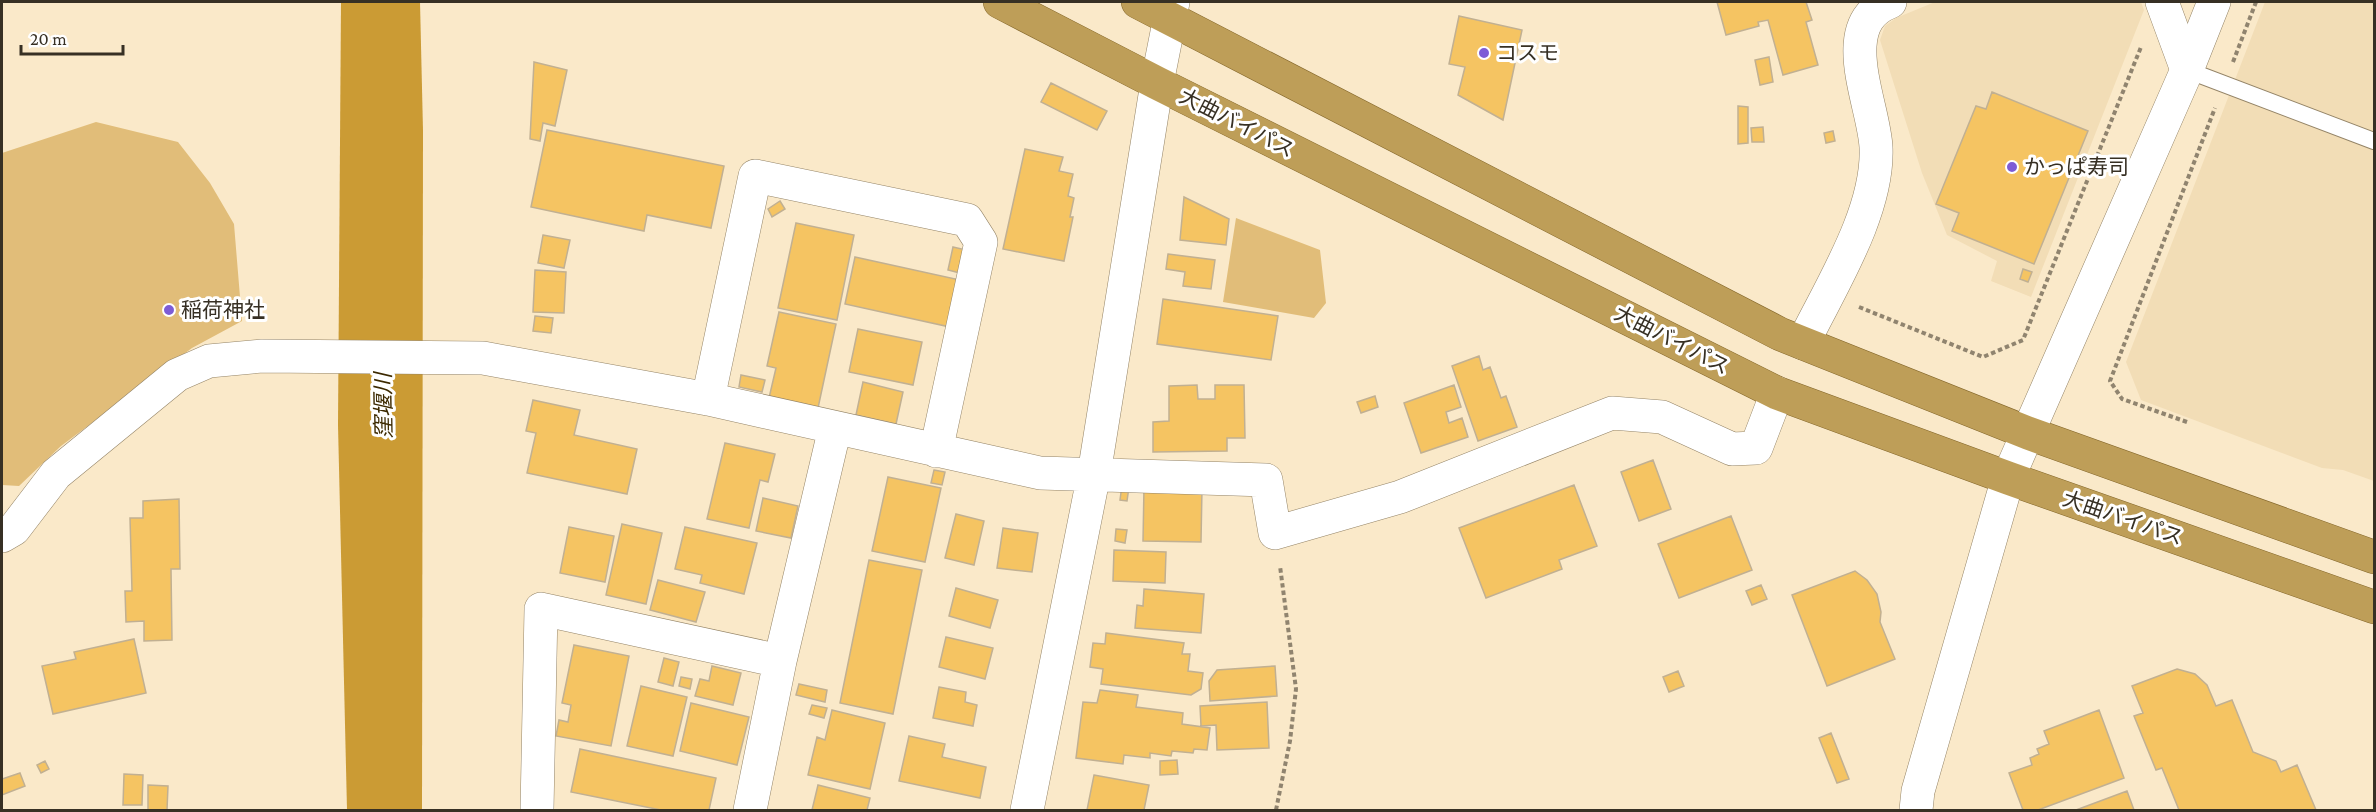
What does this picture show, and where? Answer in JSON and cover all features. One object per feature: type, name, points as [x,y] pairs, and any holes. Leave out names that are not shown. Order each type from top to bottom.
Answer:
[{"type":"highway","name":"大曲バイパス","points":[[1000,2],[1777,393],[2008,478],[2374,607]]},
{"type":"highway","points":[[1138,2],[1171,9],[1780,334],[2028,433],[2374,557]]},
{"type":"street","points":[[1803,343],[1864,218],[1875,175],[1876,145],[1863,88],[1860,52],[1865,22],[1877,7],[1890,2]]},
{"type":"street","points":[[2162,2],[2187,70]]},
{"type":"street","points":[[1916,810],[1918,791],[2008,478],[2187,70],[2214,2]]},
{"type":"street","points":[[1028,810],[1094,474],[1171,9]]},
{"type":"street","points":[[708,399],[755,176],[968,220],[981,242],[936,451]]},
{"type":"street","points":[[2,536],[14,529],[57,474],[177,375],[210,361],[262,356],[483,358],[708,399],[1040,473],[1266,480],[1275,533],[1400,497],[1612,413],[1662,417],[1732,448],[1756,448],[1777,393]]},
{"type":"street","points":[[750,810],[780,661],[835,428]]},
{"type":"street","points":[[537,810],[541,609],[780,661]]},
{"type":"lane","points":[[2187,70],[2374,141]]},
{"type":"path","points":[[2187,422],[2122,399],[2110,381],[2256,2]]},
{"type":"path","points":[[1827,294],[1983,357],[2023,340],[2142,45]]},
{"type":"path","points":[[1275,533],[1296,689],[1290,741],[1276,810]]},
{"type":"shaded area","points":[[1935,2],[2141,2],[2144,10],[2031,297],[1991,281],[1997,261],[1947,235],[1922,173],[1880,40],[1885,26],[1896,18]]},
{"type":"shaded area","points":[[2265,2],[2374,2],[2374,481],[2343,470],[2322,468],[2141,400],[2126,362]]},
{"type":"shaded area","points":[[96,122],[178,142],[210,183],[234,224],[242,321],[192,348],[61,446],[19,486],[2,485],[2,153]]},
{"type":"shaded area","points":[[1236,218],[1320,250],[1326,303],[1314,318],[1223,302]]},
{"type":"water","name":"窪堰川","points":[[341,2],[420,2],[423,131],[422,810],[347,810],[338,425]]},
{"type":"building","points":[[1717,2],[1806,2],[1812,20],[1806,22],[1818,65],[1783,75],[1768,20],[1758,22],[1759,26],[1726,35]]},
{"type":"building","points":[[1459,16],[1522,30],[1503,120],[1458,95],[1465,67],[1449,64]]},
{"type":"building","points":[[1769,57],[1773,82],[1760,85],[1755,60]]},
{"type":"building","points":[[534,62],[567,70],[555,126],[543,123],[540,141],[530,139]]},
{"type":"building","points":[[1051,83],[1107,111],[1097,130],[1041,102]]},
{"type":"building","name":"かっぱ寿司","points":[[1992,92],[2088,131],[2034,264],[1952,231],[1959,213],[1936,204],[1976,106],[1986,109]]},
{"type":"building","points":[[1738,106],[1748,107],[1748,143],[1738,144]]},
{"type":"building","points":[[1763,127],[1764,142],[1752,142],[1751,128]]},
{"type":"building","points":[[547,130],[724,166],[711,228],[647,215],[644,231],[531,207]]},
{"type":"building","points":[[1833,131],[1835,141],[1826,143],[1824,133]]},
{"type":"building","points":[[1025,149],[1063,157],[1059,171],[1073,174],[1068,196],[1074,198],[1070,217],[1073,217],[1064,261],[1003,249]]},
{"type":"building","points":[[1184,197],[1229,219],[1226,245],[1180,240]]},
{"type":"building","points":[[780,201],[785,209],[772,217],[768,209]]},
{"type":"building","points":[[796,223],[854,235],[837,320],[778,308]]},
{"type":"building","points":[[543,235],[570,240],[564,268],[538,263]]},
{"type":"building","points":[[953,247],[966,250],[960,273],[948,270]]},
{"type":"building","points":[[1168,254],[1215,260],[1211,289],[1183,286],[1185,272],[1166,269]]},
{"type":"building","points":[[855,257],[960,280],[950,327],[845,304]]},
{"type":"building","points":[[2023,269],[2032,272],[2028,282],[2020,279]]},
{"type":"building","points":[[535,270],[566,272],[564,313],[533,312]]},
{"type":"building","points":[[1163,299],[1278,316],[1271,360],[1157,344]]},
{"type":"building","points":[[779,312],[836,324],[818,408],[769,398],[776,368],[767,366]]},
{"type":"building","points":[[535,316],[553,318],[551,333],[533,331]]},
{"type":"building","points":[[858,329],[922,342],[913,385],[849,372]]},
{"type":"building","points":[[1479,356],[1483,370],[1490,367],[1501,398],[1506,396],[1517,427],[1478,441],[1452,366]]},
{"type":"building","points":[[741,375],[765,380],[762,392],[739,387]]},
{"type":"building","points":[[863,382],[903,392],[896,424],[856,415]]},
{"type":"building","points":[[1197,385],[1198,399],[1215,399],[1215,385],[1244,385],[1245,438],[1227,438],[1227,451],[1153,452],[1153,422],[1169,421],[1169,386]]},
{"type":"building","points":[[1454,385],[1461,407],[1446,412],[1449,423],[1462,418],[1468,437],[1421,453],[1404,403]]},
{"type":"building","points":[[1375,396],[1378,407],[1361,413],[1357,402]]},
{"type":"building","points":[[533,400],[580,410],[574,435],[637,449],[627,494],[527,473],[536,433],[526,431]]},
{"type":"building","points":[[725,443],[775,454],[768,482],[760,480],[749,528],[707,519]]},
{"type":"building","points":[[1653,460],[1671,509],[1639,521],[1621,472]]},
{"type":"building","points":[[934,470],[945,472],[942,485],[931,483]]},
{"type":"building","points":[[888,477],[941,488],[925,562],[872,551]]},
{"type":"building","points":[[1122,485],[1129,487],[1127,501],[1120,500]]},
{"type":"building","points":[[1574,485],[1597,546],[1559,560],[1562,569],[1486,598],[1459,528]]},
{"type":"building","points":[[1144,487],[1202,488],[1201,542],[1143,541]]},
{"type":"building","points":[[763,498],[798,506],[791,538],[756,531]]},
{"type":"building","points":[[179,499],[180,569],[171,569],[172,640],[144,641],[144,621],[126,622],[125,591],[132,591],[130,518],[143,518],[143,501]]},
{"type":"building","points":[[956,514],[984,521],[974,565],[945,558]]},
{"type":"building","points":[[1731,516],[1752,570],[1679,598],[1658,544]]},
{"type":"building","points":[[622,524],[662,533],[646,604],[606,595]]},
{"type":"building","points":[[569,527],[614,536],[605,582],[560,573]]},
{"type":"building","points":[[685,527],[757,543],[744,594],[700,583],[702,575],[675,569]]},
{"type":"building","points":[[1003,528],[1038,533],[1032,572],[997,568]]},
{"type":"building","points":[[1116,529],[1127,530],[1125,543],[1115,541]]},
{"type":"building","points":[[1114,550],[1166,552],[1165,583],[1113,581]]},
{"type":"building","points":[[869,560],[922,570],[893,714],[840,703]]},
{"type":"building","points":[[1855,571],[1867,580],[1877,594],[1881,612],[1880,622],[1895,659],[1827,686],[1792,595]]},
{"type":"building","points":[[658,580],[705,592],[696,622],[650,610]]},
{"type":"building","points":[[1761,585],[1767,599],[1752,605],[1746,591]]},
{"type":"building","points":[[956,588],[998,600],[990,628],[949,616]]},
{"type":"building","points":[[1144,589],[1204,594],[1201,633],[1135,628],[1137,605],[1143,606]]},
{"type":"building","points":[[1106,633],[1184,643],[1182,654],[1190,654],[1188,671],[1203,673],[1201,689],[1191,695],[1101,684],[1103,669],[1090,667],[1093,643],[1105,644]]},
{"type":"building","points":[[946,637],[993,648],[985,679],[939,667]]},
{"type":"building","points":[[134,639],[146,693],[53,714],[42,666],[76,659],[74,652]]},
{"type":"building","points":[[574,645],[629,656],[611,746],[556,736],[559,720],[568,722],[571,705],[562,703]]},
{"type":"building","points":[[664,658],[679,662],[673,686],[658,682]]},
{"type":"building","points":[[712,666],[741,673],[733,705],[695,696],[700,679],[709,681]]},
{"type":"building","points":[[1275,666],[1277,696],[1210,701],[1209,681],[1217,670]]},
{"type":"building","points":[[2177,669],[2195,674],[2207,685],[2216,706],[2232,700],[2253,752],[2276,761],[2281,772],[2297,765],[2316,810],[2179,810],[2162,768],[2156,770],[2134,716],[2143,713],[2132,686]]},
{"type":"building","points":[[1678,671],[1684,686],[1669,692],[1663,677]]},
{"type":"building","points":[[681,677],[692,679],[690,689],[679,686]]},
{"type":"building","points":[[799,684],[827,690],[825,702],[796,695]]},
{"type":"building","points":[[641,686],[687,697],[673,756],[627,746]]},
{"type":"building","points":[[939,687],[966,692],[965,702],[977,705],[973,726],[933,718]]},
{"type":"building","points":[[1100,690],[1138,695],[1136,707],[1183,713],[1182,724],[1210,728],[1207,750],[1194,749],[1193,753],[1172,751],[1171,756],[1150,753],[1150,758],[1124,755],[1123,764],[1076,758],[1083,702],[1097,703]]},
{"type":"building","points":[[1267,702],[1269,748],[1217,750],[1216,725],[1201,726],[1200,706]]},
{"type":"building","points":[[691,703],[749,717],[737,765],[680,751]]},
{"type":"building","points":[[812,705],[827,708],[824,718],[809,714]]},
{"type":"building","points":[[832,710],[885,723],[870,789],[808,775],[817,737],[825,740]]},
{"type":"building","points":[[2099,710],[2124,778],[2038,810],[2023,810],[2009,773],[2032,765],[2030,758],[2039,754],[2037,749],[2049,744],[2044,731]]},
{"type":"building","points":[[1831,733],[1849,779],[1837,783],[1819,738]]},
{"type":"building","points":[[909,736],[945,744],[942,757],[986,767],[980,798],[899,781]]},
{"type":"building","points":[[580,749],[716,778],[709,810],[661,810],[571,792]]},
{"type":"building","points":[[1177,760],[1178,774],[1160,775],[1160,761]]},
{"type":"building","points":[[45,761],[49,769],[41,773],[37,765]]},
{"type":"building","points":[[20,773],[25,786],[2,795],[2,779]]},
{"type":"building","points":[[124,774],[143,775],[142,805],[123,805]]},
{"type":"building","points":[[1094,775],[1149,785],[1144,810],[1087,810]]},
{"type":"building","points":[[148,785],[168,786],[167,810],[148,810]]},
{"type":"building","points":[[818,785],[870,798],[867,810],[812,810]]},
{"type":"building","points":[[2127,791],[2134,810],[2076,810]]},
{"type":"place","name":"コスモ","points":[[1484,53]]},
{"type":"place","name":"かっぱ寿司","points":[[2012,167]]},
{"type":"place","name":"稲荷神社","points":[[169,310]]}]
